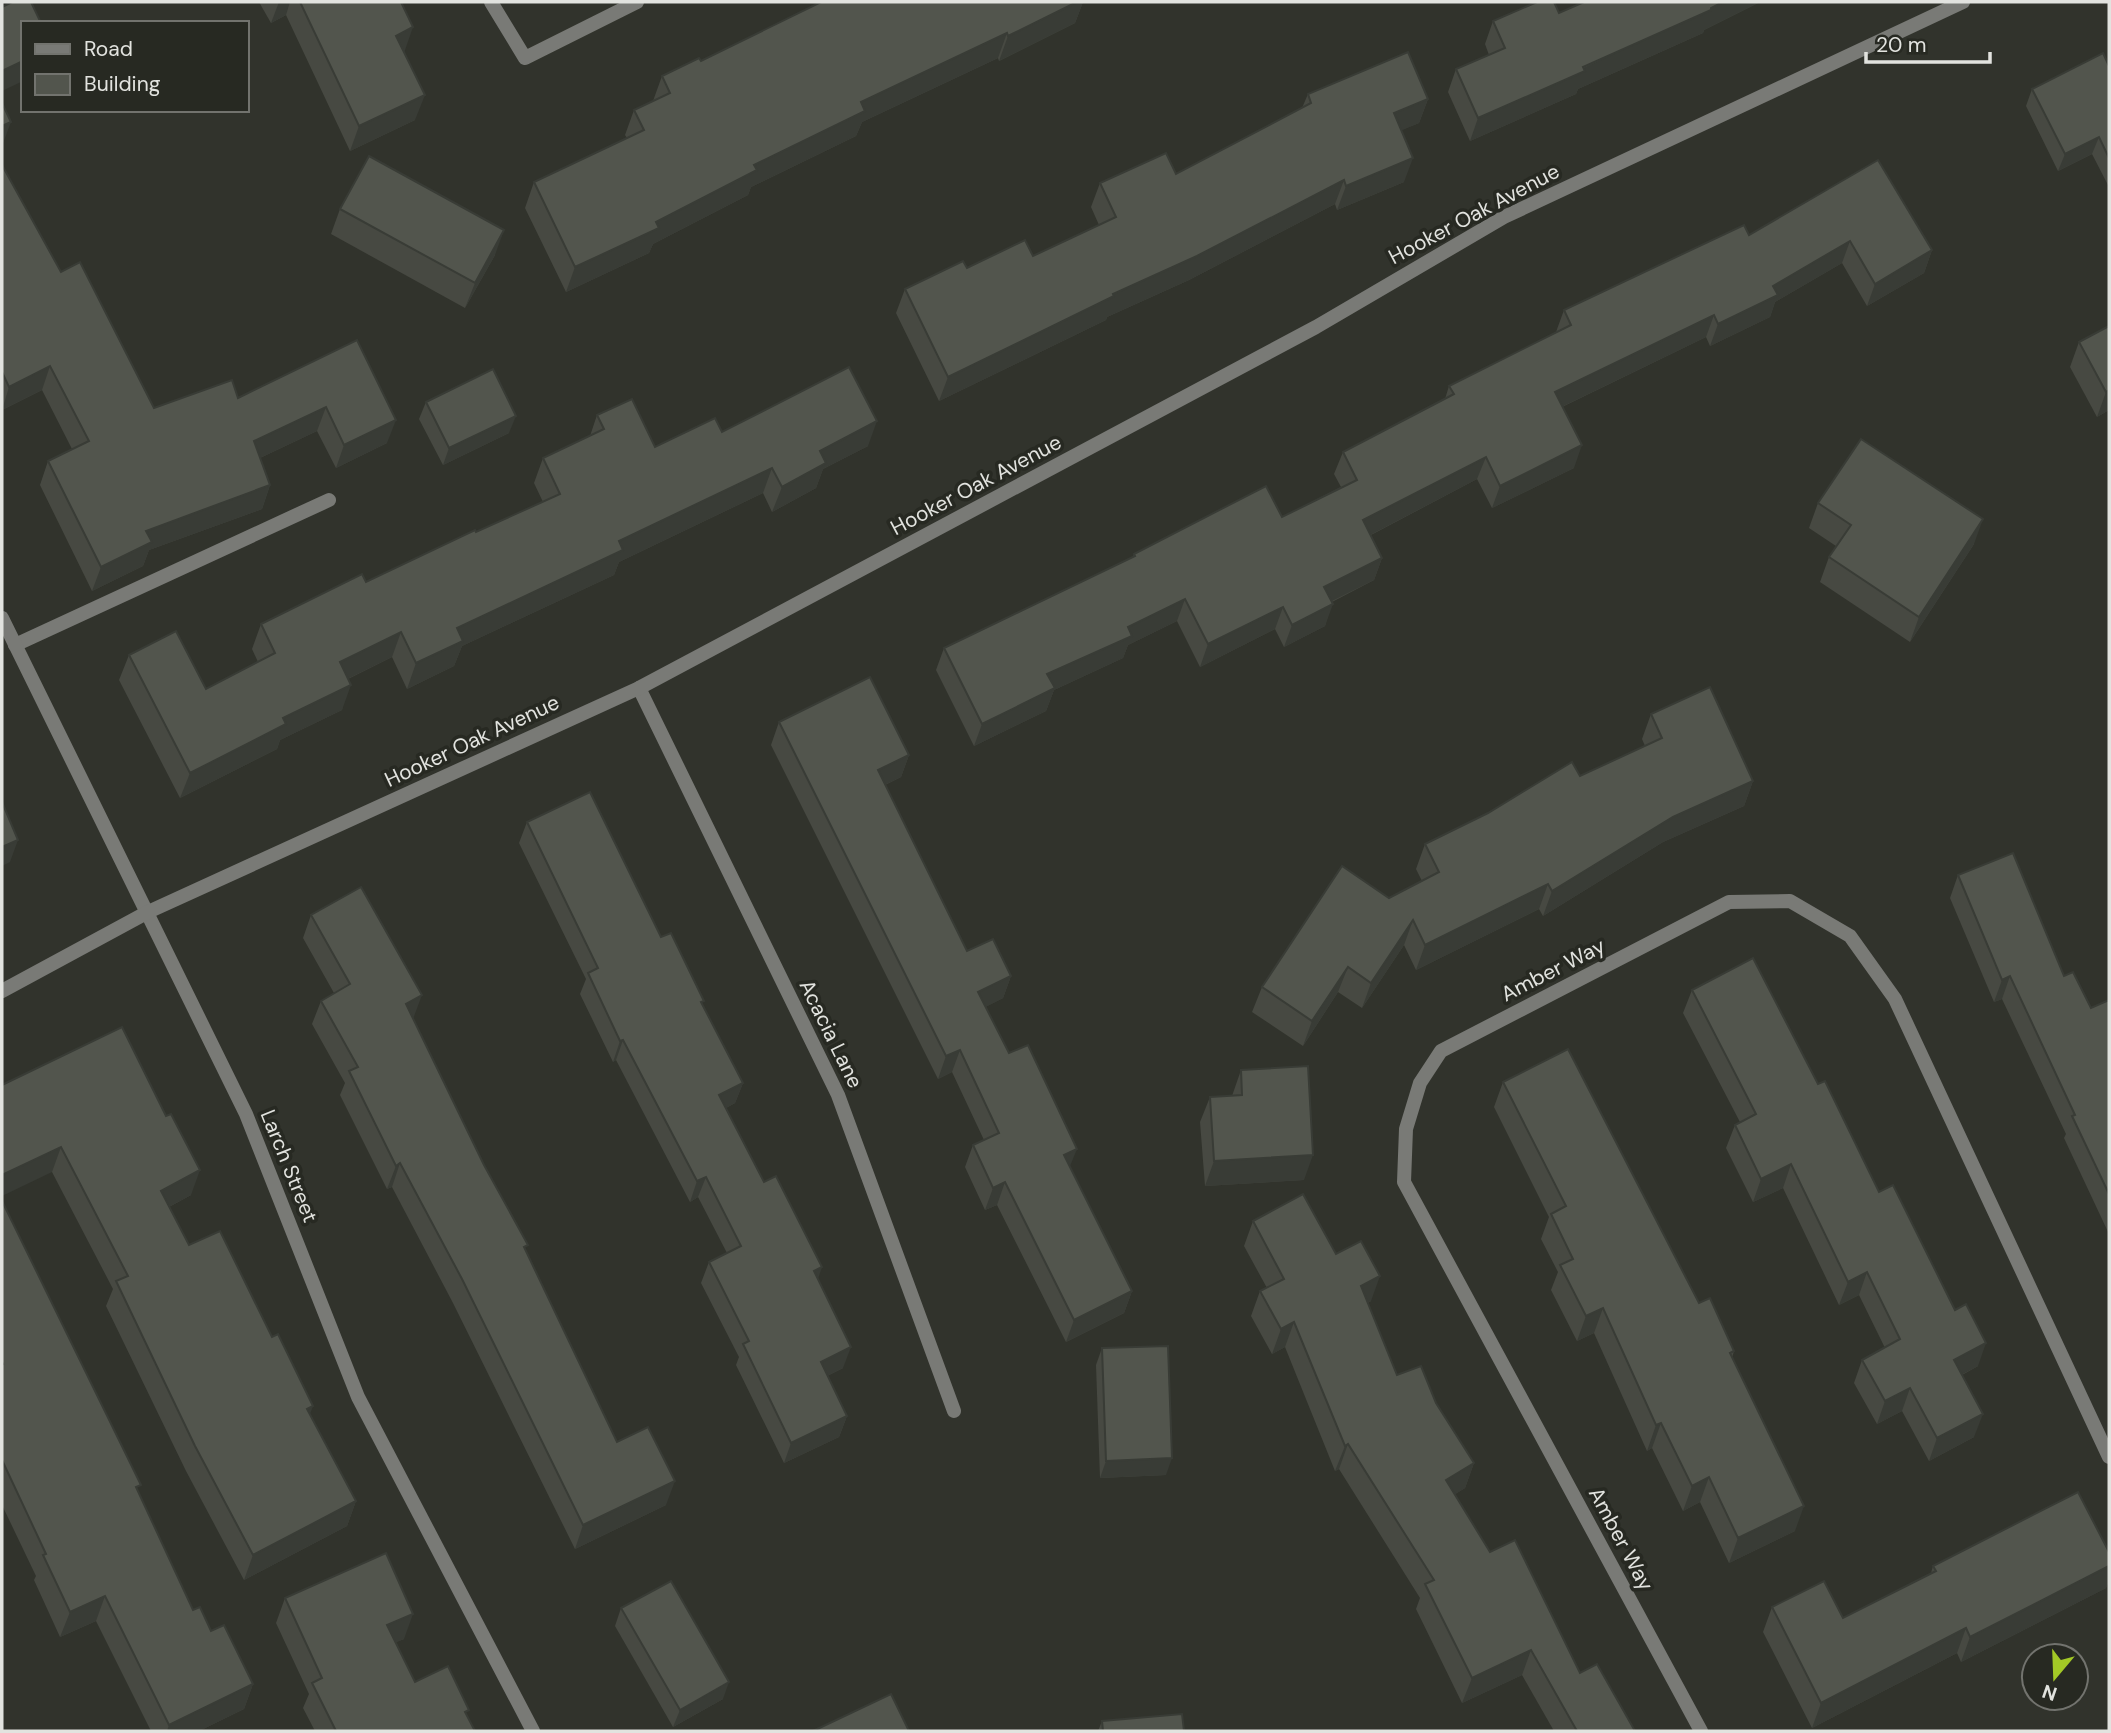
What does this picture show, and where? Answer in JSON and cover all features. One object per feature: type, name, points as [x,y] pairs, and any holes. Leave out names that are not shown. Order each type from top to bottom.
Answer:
[{"type":"street","points":[[491,2],[525,58],[637,2]]},
{"type":"street","name":"Hooker Oak Avenue","points":[[2,991],[148,912],[639,688],[1316,327],[1504,217],[1963,2]]},
{"type":"street","points":[[15,645],[329,500]]},
{"type":"street","name":"Larch Street","points":[[2,618],[246,1114],[358,1396],[533,1731]]},
{"type":"street","name":"Acacia Lane","points":[[639,688],[838,1095],[954,1411]]},
{"type":"street","name":"Amber Way","points":[[1701,1731],[1404,1182],[1406,1129],[1420,1083],[1441,1051],[1729,902],[1790,901],[1850,936],[1895,999],[2109,1457]]},
{"type":"building","points":[[12,2],[31,2],[40,21],[21,21],[21,62],[2,71],[2,7]]},
{"type":"building","points":[[300,2],[401,2],[413,27],[396,36],[425,95],[359,126]]},
{"type":"building","points":[[821,2],[1077,2],[861,102],[865,111],[754,165],[757,170],[656,222],[659,228],[575,267],[534,182],[644,130],[634,110],[670,93],[662,76],[699,58],[701,61]]},
{"type":"building","points":[[1537,2],[1554,2],[1559,13],[1584,2],[1723,2],[1711,10],[1583,67],[1585,71],[1478,118],[1456,69],[1505,48],[1493,21]]},
{"type":"building","points":[[1408,52],[1428,99],[1394,113],[1413,158],[1346,186],[1344,180],[1197,256],[1113,294],[1114,296],[948,377],[905,289],[963,261],[967,268],[1025,240],[1033,256],[1116,217],[1100,183],[1166,153],[1176,174],[1311,103],[1308,94]]},
{"type":"building","points":[[2103,53],[2109,66],[2109,158],[2099,137],[2065,154],[2032,89]]},
{"type":"building","points":[[2,103],[11,122],[2,126]]},
{"type":"building","points":[[369,156],[504,230],[475,283],[340,209]]},
{"type":"building","points":[[1878,160],[1932,250],[1875,284],[1850,241],[1773,286],[1778,295],[1718,324],[1714,315],[1555,392],[1582,445],[1500,486],[1486,457],[1363,520],[1382,558],[1324,587],[1333,604],[1292,625],[1283,607],[1208,644],[1185,599],[1128,627],[1132,636],[1047,674],[1055,688],[982,724],[944,648],[1135,556],[1134,554],[1266,486],[1282,517],[1357,480],[1343,452],[1454,394],[1449,386],[1571,325],[1564,310],[1744,225],[1749,235]]},
{"type":"building","points":[[2,165],[61,272],[80,262],[154,408],[232,380],[238,398],[357,340],[396,420],[344,445],[326,407],[254,441],[270,485],[146,531],[152,542],[101,567],[48,461],[89,441],[50,366],[9,387],[2,372]]},
{"type":"building","points":[[2109,326],[2109,390],[2106,392],[2079,342]]},
{"type":"building","points":[[849,367],[877,421],[820,451],[826,463],[782,487],[772,468],[619,541],[623,550],[457,628],[463,641],[416,663],[401,632],[340,662],[351,685],[283,718],[286,724],[190,773],[129,655],[176,631],[206,689],[275,653],[261,624],[362,574],[366,582],[475,530],[476,532],[560,494],[543,458],[604,429],[597,415],[632,399],[655,447],[715,418],[722,432]]},
{"type":"building","points":[[493,369],[516,416],[449,448],[426,402]]},
{"type":"building","points":[[1861,439],[1983,519],[1919,617],[1829,557],[1851,525],[1818,503]]},
{"type":"building","points":[[870,677],[909,755],[878,770],[967,951],[993,939],[1011,976],[978,992],[1009,1053],[1028,1045],[1077,1149],[1064,1155],[1132,1291],[1074,1320],[1005,1182],[993,1188],[973,1145],[999,1133],[960,1050],[946,1056],[779,722]]},
{"type":"building","points":[[1710,687],[1753,781],[1673,817],[1552,891],[1548,884],[1425,945],[1413,920],[1371,983],[1348,967],[1312,1021],[1262,987],[1342,866],[1389,898],[1439,872],[1425,844],[1488,813],[1572,762],[1580,776],[1662,738],[1651,714]]},
{"type":"building","points":[[590,792],[661,937],[671,933],[704,1001],[701,1002],[743,1083],[719,1095],[764,1182],[776,1176],[822,1267],[814,1271],[851,1347],[821,1362],[847,1416],[791,1443],[743,1344],[749,1341],[709,1262],[741,1246],[706,1177],[697,1181],[623,1040],[620,1041],[588,973],[598,968],[527,822]]},
{"type":"building","points":[[2,802],[18,840],[2,847]]},
{"type":"building","points":[[2013,853],[2064,976],[2073,972],[2091,1008],[2109,1000],[2109,1194],[2010,976],[2002,980],[1958,875]]},
{"type":"building","points":[[361,887],[422,995],[406,1004],[484,1165],[528,1245],[524,1247],[617,1442],[648,1427],[675,1481],[583,1525],[462,1279],[400,1163],[396,1166],[349,1071],[358,1067],[321,1001],[350,984],[311,915]]},
{"type":"building","points":[[1753,958],[1818,1084],[1825,1081],[1879,1192],[1893,1185],[1955,1310],[1966,1304],[1986,1343],[1954,1360],[1983,1414],[1937,1438],[1910,1388],[1885,1401],[1862,1360],[1900,1339],[1867,1272],[1848,1282],[1791,1164],[1761,1179],[1735,1125],[1756,1114],[1692,990]]},
{"type":"building","points":[[122,1027],[166,1116],[171,1114],[200,1170],[161,1191],[189,1245],[220,1231],[272,1337],[278,1334],[313,1406],[307,1409],[356,1501],[253,1555],[195,1446],[116,1281],[128,1276],[61,1147],[2,1175],[2,1085]]},
{"type":"building","points":[[1568,1049],[1699,1303],[1710,1298],[1734,1351],[1730,1353],[1804,1506],[1738,1538],[1709,1477],[1692,1486],[1661,1423],[1656,1425],[1603,1308],[1586,1316],[1560,1265],[1573,1259],[1551,1214],[1566,1206],[1503,1082]]},
{"type":"building","points":[[1308,1066],[1313,1155],[1214,1161],[1210,1097],[1242,1095],[1241,1070]]},
{"type":"building","points":[[1303,1194],[1336,1254],[1361,1241],[1380,1276],[1361,1286],[1397,1375],[1421,1366],[1436,1403],[1474,1463],[1446,1480],[1490,1552],[1515,1540],[1580,1673],[1597,1664],[1635,1731],[1577,1731],[1531,1650],[1472,1678],[1425,1584],[1434,1580],[1348,1444],[1345,1446],[1294,1322],[1281,1329],[1260,1291],[1284,1279],[1253,1221]]},
{"type":"building","points":[[2,1201],[141,1485],[136,1487],[193,1610],[200,1607],[211,1631],[224,1625],[253,1684],[169,1725],[105,1596],[70,1612],[2,1460]]},
{"type":"building","points":[[1168,1346],[1172,1458],[1106,1461],[1102,1348]]},
{"type":"building","points":[[2078,1492],[2109,1552],[2109,1566],[1970,1637],[1966,1628],[1821,1703],[1772,1607],[1824,1581],[1843,1618],[1936,1571],[1933,1566]]},
{"type":"building","points":[[386,1553],[413,1614],[387,1625],[415,1682],[448,1666],[469,1710],[465,1712],[475,1731],[336,1731],[312,1683],[322,1678],[285,1598]]},
{"type":"building","points":[[671,1581],[729,1682],[680,1710],[621,1608]]},
{"type":"building","points":[[891,1694],[909,1731],[813,1731]]},
{"type":"building","points":[[1182,1714],[1184,1731],[1103,1731],[1102,1721]]}]
